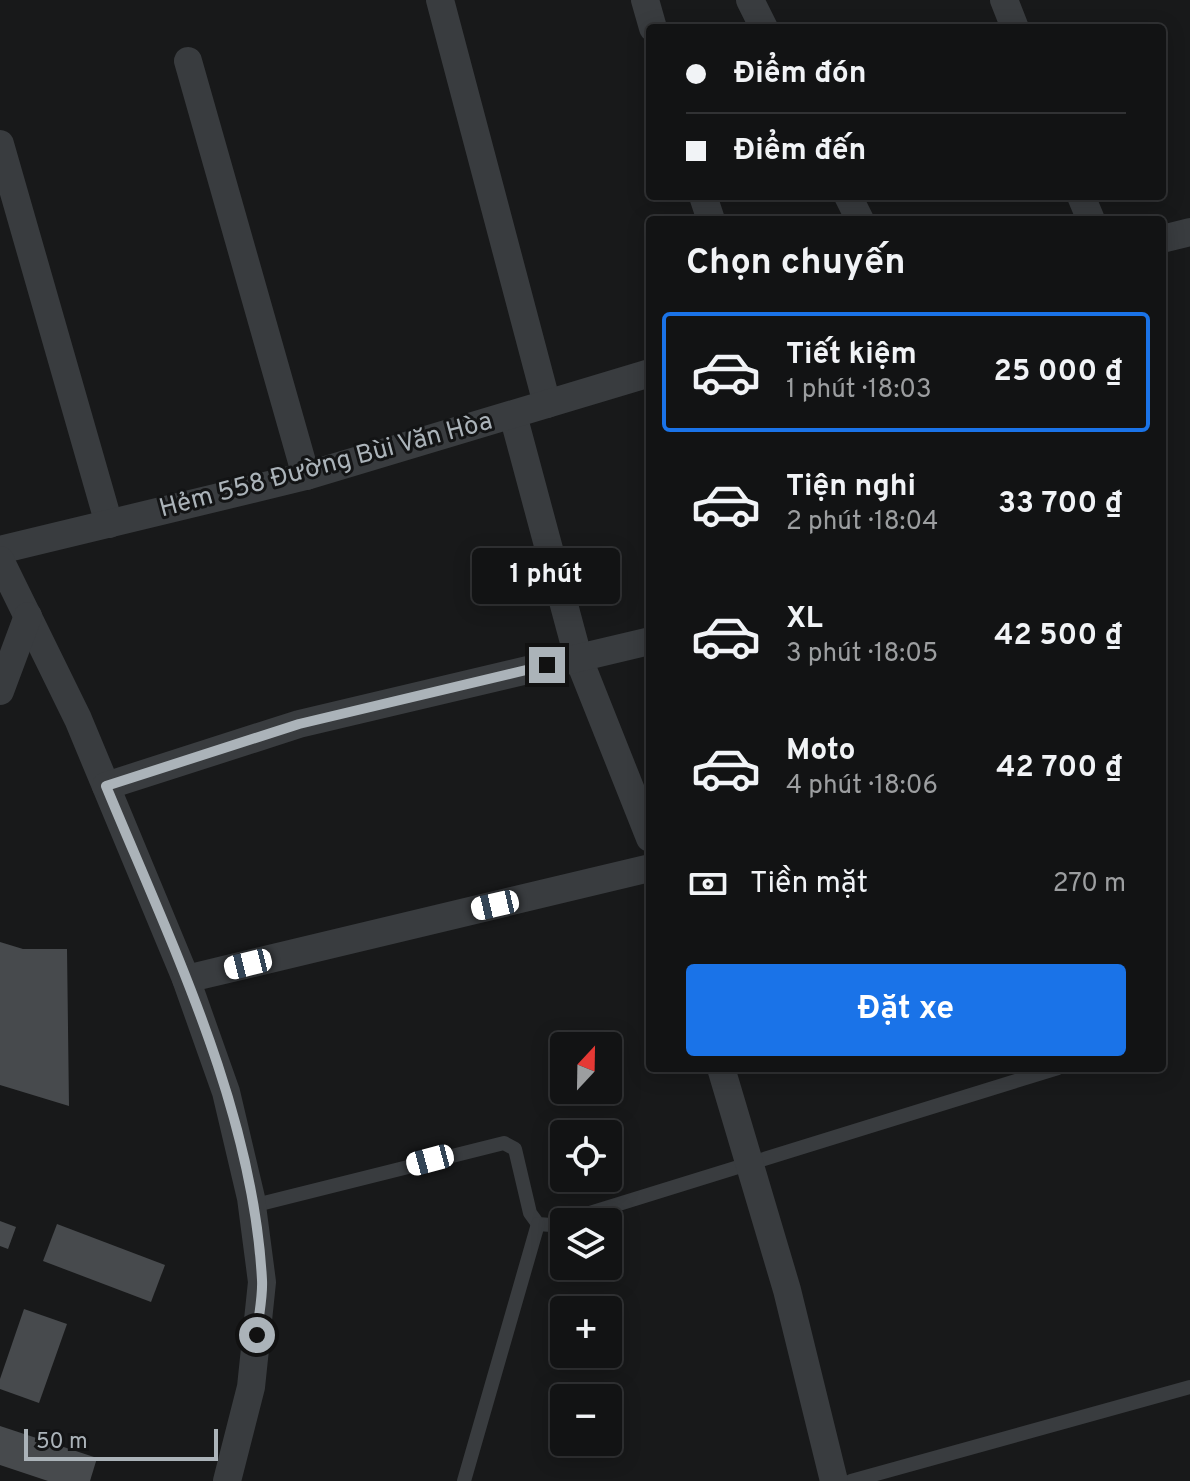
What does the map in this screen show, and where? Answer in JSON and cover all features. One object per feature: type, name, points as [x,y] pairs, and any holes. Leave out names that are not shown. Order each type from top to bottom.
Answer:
[{"type":"street","points":[[440,0],[547,404]]},
{"type":"street","points":[[645,0],[652,24]]},
{"type":"street","points":[[750,0],[762,24]]},
{"type":"street","points":[[1004,0],[1013,24]]},
{"type":"street","points":[[188,61],[306,476]]},
{"type":"street","points":[[0,144],[109,524]]},
{"type":"street","points":[[1166,238],[1190,232]]},
{"type":"street","name":"Hẻm 558 Đường Bùi Văn Hòa","points":[[0,550],[306,476],[646,374]]},
{"type":"street","points":[[513,415],[578,657],[646,828]]},
{"type":"street","points":[[0,560],[106,786],[186,979],[226,1092],[252,1206],[262,1282],[251,1387],[227,1481]]},
{"type":"street","points":[[0,691],[28,616]]},
{"type":"street","points":[[106,786],[299,724],[646,642]]},
{"type":"street","points":[[186,979],[646,869]]},
{"type":"street","points":[[722,1072],[787,1290],[834,1481]]},
{"type":"lane","points":[[252,1206],[504,1143],[515,1149],[530,1213],[538,1224],[551,1225],[749,1161],[1045,1072]]},
{"type":"lane","points":[[464,1481],[538,1224]]},
{"type":"lane","points":[[851,1481],[1190,1387]]},
{"type":"building","points":[[0,942],[23,949],[67,949],[69,1106],[0,1085]]},
{"type":"building","points":[[0,1221],[16,1227],[8,1249],[0,1246]]},
{"type":"building","points":[[57,1224],[165,1265],[151,1302],[43,1261]]},
{"type":"building","points":[[24,1309],[67,1324],[39,1403],[0,1389],[0,1379]]},
{"type":"building","points":[[0,1426],[97,1458],[90,1481],[48,1481],[0,1465]]},
{"type":"route","points":[[257,1335],[262,1282],[251,1198],[226,1092],[186,979],[106,786],[299,724],[547,665]]}]
